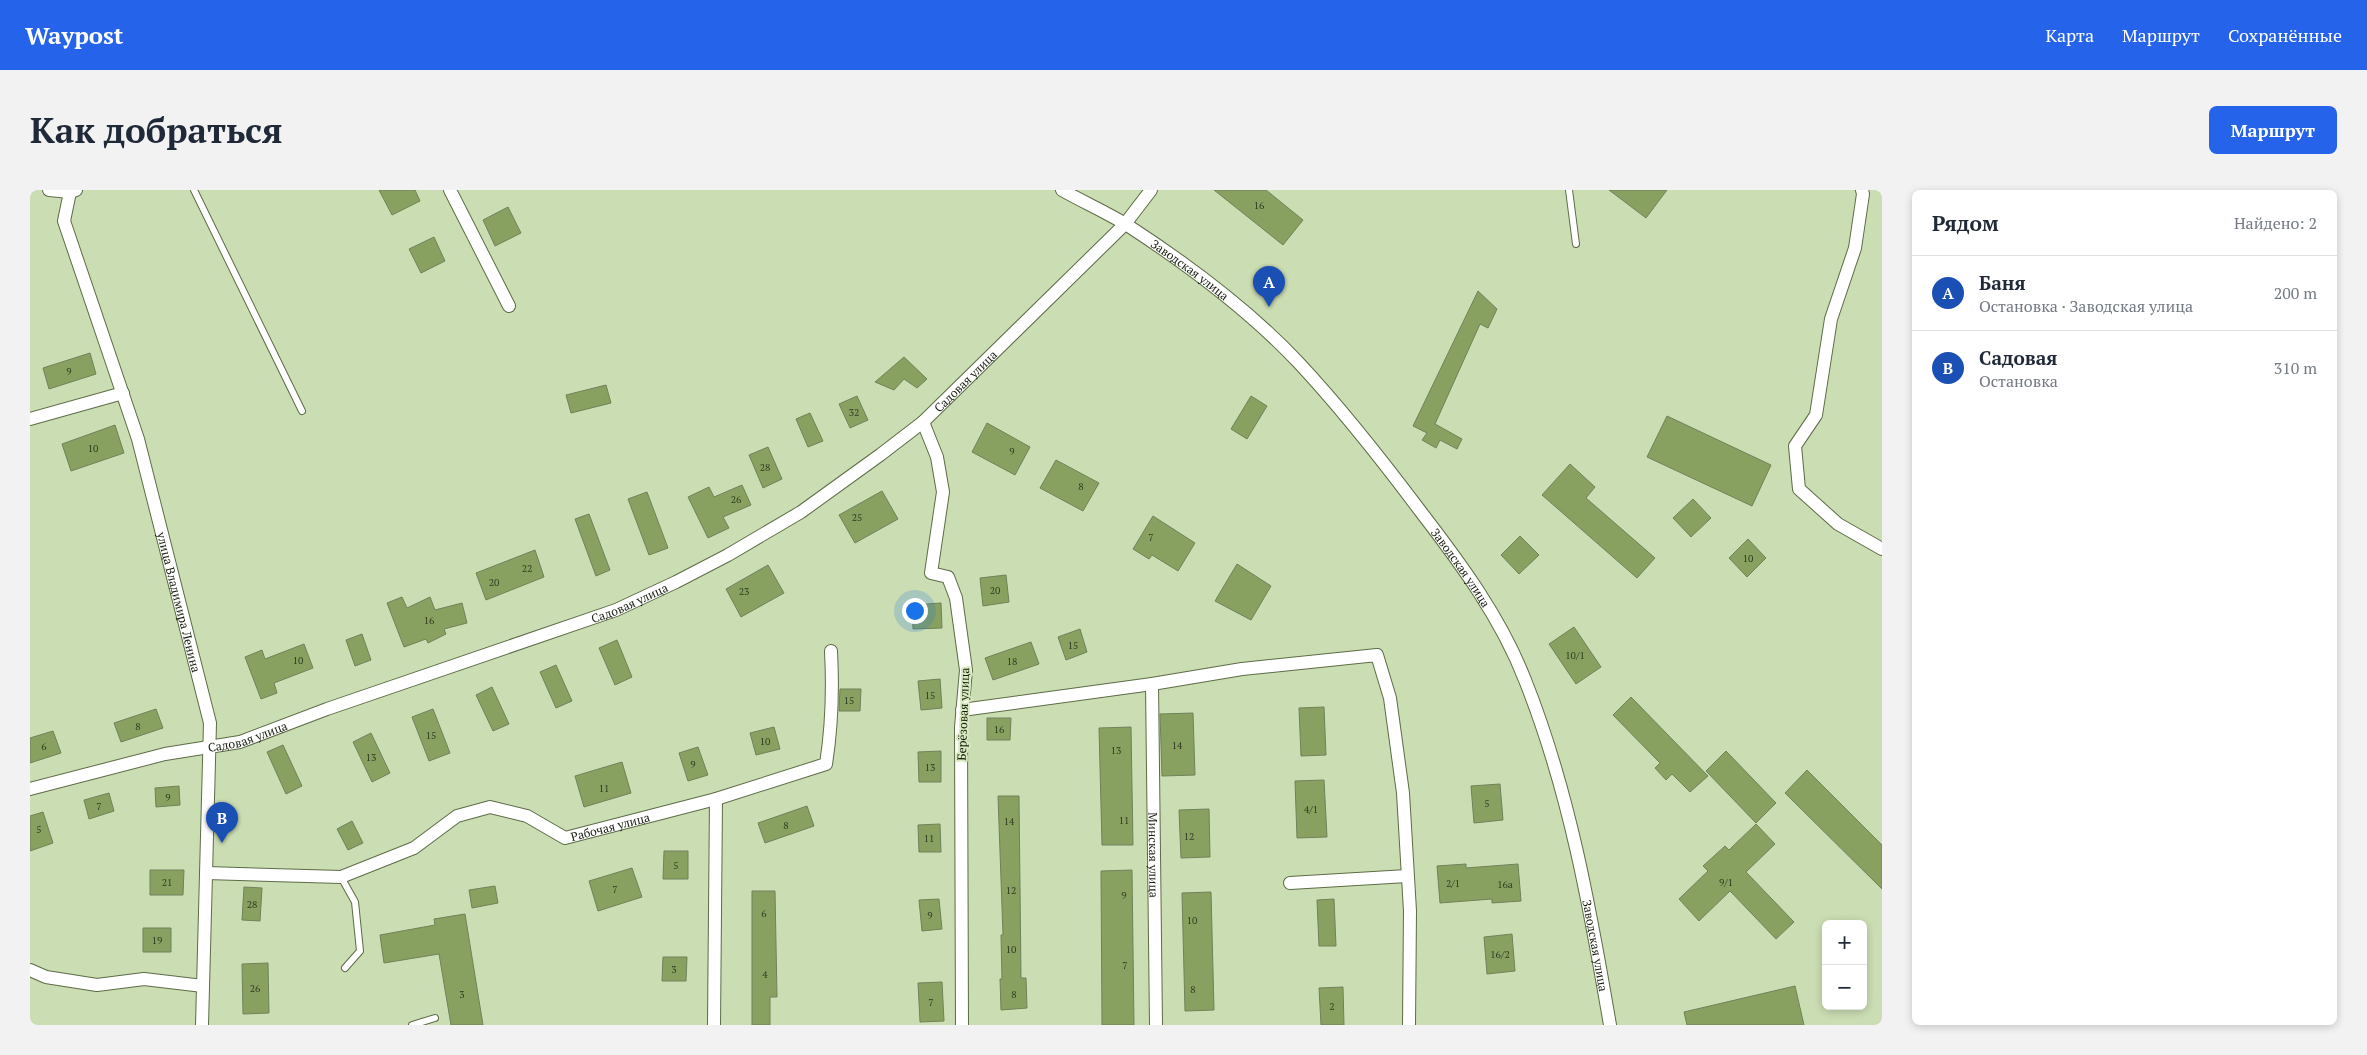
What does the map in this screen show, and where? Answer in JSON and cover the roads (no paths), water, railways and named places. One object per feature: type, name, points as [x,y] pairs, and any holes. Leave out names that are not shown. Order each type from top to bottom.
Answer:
[{"type":"street","points":[[49,190],[73,191]]},
{"type":"street","points":[[450,190],[509,306]]},
{"type":"street","name":"Заводская улица","points":[[1062,190],[1125,224],[1194,271],[1244,312],[1296,360],[1345,414],[1397,480],[1478,591],[1507,639],[1525,679],[1554,759],[1568,813],[1610,1025]]},
{"type":"street","name":"Садовая улица","points":[[30,789],[165,754],[240,742],[327,709],[633,602],[728,555],[801,512],[880,456],[923,422],[1125,224],[1151,190]]},
{"type":"street","points":[[1862,190],[1855,248],[1831,319],[1816,415],[1795,446],[1799,489],[1838,524],[1882,549]]},
{"type":"street","name":"улица Владимира Ленина","points":[[73,191],[64,222],[138,439],[210,723],[202,1025]]},
{"type":"street","points":[[30,419],[123,393]]},
{"type":"street","name":"Берёзовая улица","points":[[923,422],[937,458],[943,492],[931,573],[948,577],[956,598],[966,670],[962,710],[962,1025]]},
{"type":"street","name":"Рабочая улица","points":[[206,874],[342,877],[414,848],[457,816],[490,807],[527,816],[565,838],[716,799],[826,764],[831,730],[833,684],[831,651]]},
{"type":"street","points":[[962,710],[1152,684],[1242,669],[1377,655],[1390,698],[1403,793],[1410,911],[1409,1025]]},
{"type":"street","name":"Минская улица","points":[[1152,684],[1156,1025]]},
{"type":"street","points":[[714,1025],[716,799]]},
{"type":"street","points":[[1290,883],[1407,876]]},
{"type":"street","points":[[30,970],[46,977],[97,985],[144,979],[204,986]]},
{"type":"lane","points":[[194,190],[302,411]]},
{"type":"lane","points":[[1569,190],[1576,244]]},
{"type":"lane","points":[[342,877],[355,902],[360,951],[345,968]]},
{"type":"lane","points":[[412,1025],[435,1018]]},
{"type":"place","name":"Баня","points":[[1269,307]]},
{"type":"place","name":"Садовая","points":[[222,843]]}]
